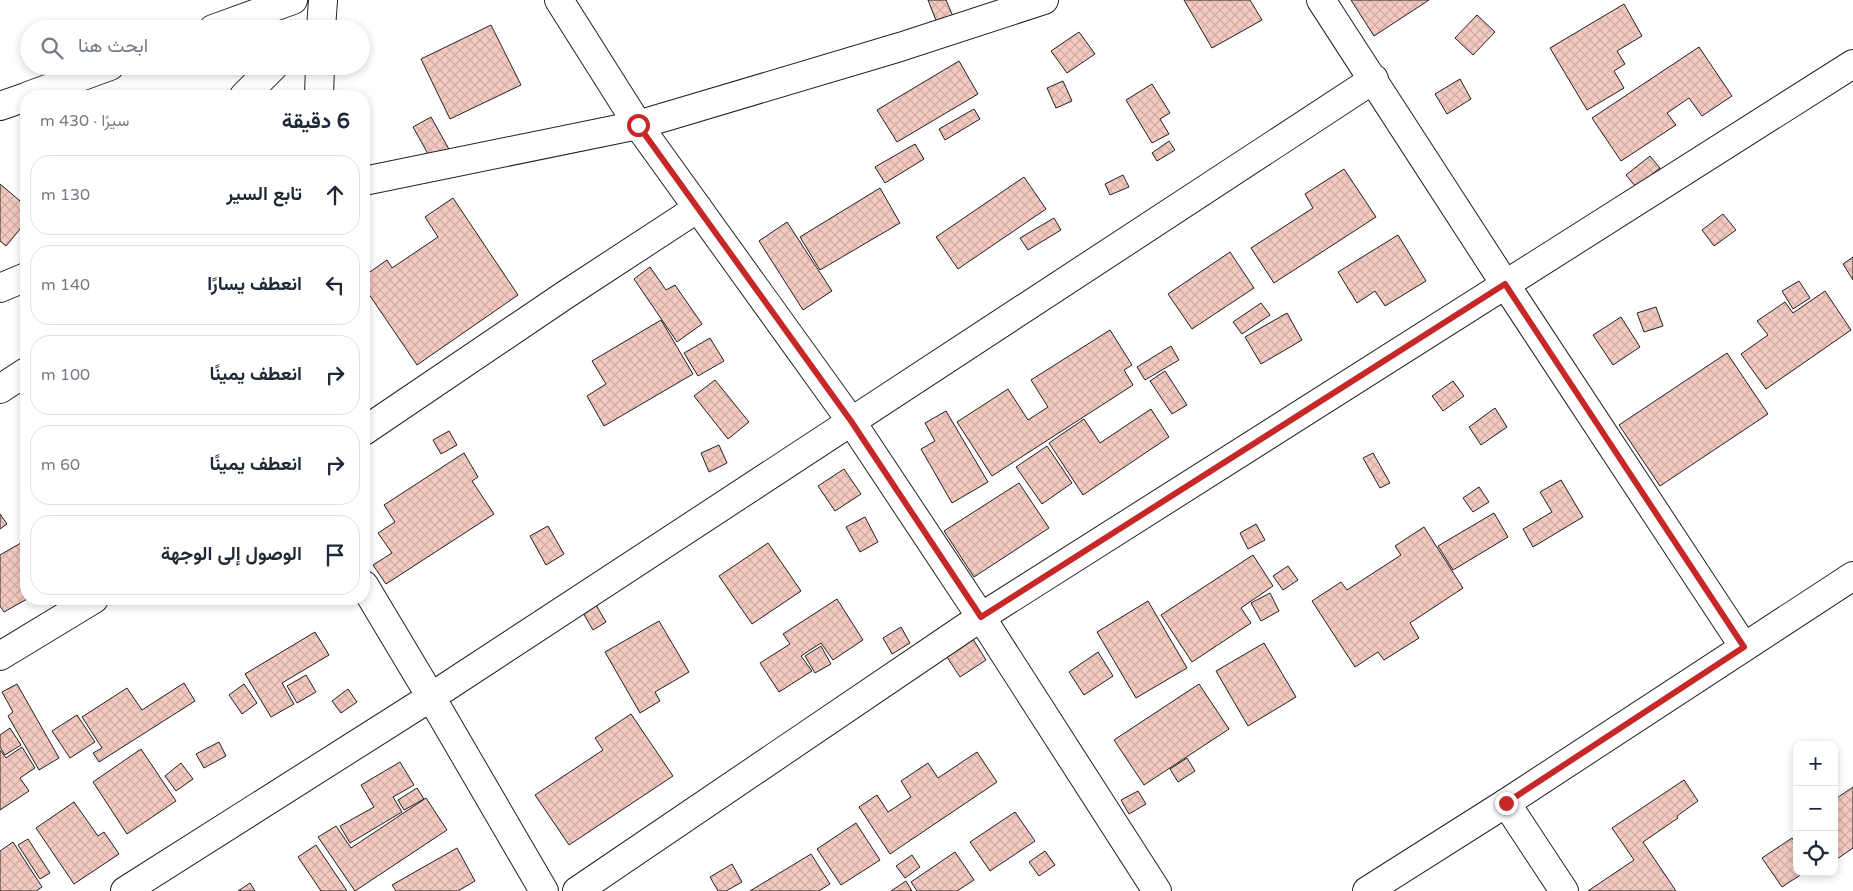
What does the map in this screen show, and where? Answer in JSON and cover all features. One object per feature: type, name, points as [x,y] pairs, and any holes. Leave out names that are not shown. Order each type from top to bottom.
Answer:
[{"type":"street","points":[[239,20],[293,0]]},
{"type":"street","points":[[558,0],[638,125],[851,421],[981,617],[1157,891]]},
{"type":"street","points":[[370,180],[638,125],[900,47],[1044,0]]},
{"type":"street","points":[[1321,0],[1744,647]]},
{"type":"street","points":[[576,891],[981,617],[1853,64]]},
{"type":"street","points":[[44,90],[85,75]]},
{"type":"street","points":[[250,90],[265,75]]},
{"type":"street","points":[[319,90],[320,75]]},
{"type":"street","points":[[125,891],[431,697],[1374,79]]},
{"type":"street","points":[[0,106],[20,99]]},
{"type":"street","points":[[370,427],[557,300],[698,208]]},
{"type":"street","points":[[0,288],[20,280]]},
{"type":"street","points":[[0,389],[20,376]]},
{"type":"street","points":[[1367,891],[1506,803],[1853,576]]},
{"type":"street","points":[[370,594],[544,891]]},
{"type":"street","points":[[0,656],[84,605]]},
{"type":"street","points":[[1506,803],[1564,891]]},
{"type":"building","points":[[928,0],[946,0],[955,21],[939,28]]},
{"type":"building","points":[[1184,0],[1250,0],[1262,20],[1212,48]]},
{"type":"building","points":[[1351,0],[1429,0],[1374,36]]},
{"type":"building","points":[[1624,4],[1642,36],[1617,51],[1625,64],[1614,71],[1624,88],[1587,110],[1550,48]]},
{"type":"building","points":[[1477,15],[1495,32],[1473,55],[1455,38]]},
{"type":"building","points":[[491,25],[521,85],[450,119],[421,59]]},
{"type":"building","points":[[1079,32],[1095,54],[1067,73],[1051,51]]},
{"type":"building","points":[[1699,47],[1732,96],[1702,116],[1689,98],[1667,113],[1676,125],[1621,161],[1592,118]]},
{"type":"building","points":[[959,61],[978,94],[897,142],[877,110]]},
{"type":"building","points":[[1460,79],[1471,99],[1447,114],[1435,94]]},
{"type":"building","points":[[1063,81],[1072,101],[1056,108],[1047,88]]},
{"type":"building","points":[[1152,84],[1170,113],[1160,119],[1169,134],[1152,143],[1126,100]]},
{"type":"building","points":[[974,109],[980,119],[945,140],[939,129]]},
{"type":"building","points":[[431,117],[455,160],[437,170],[413,127]]},
{"type":"building","points":[[1169,141],[1175,150],[1157,161],[1152,153]]},
{"type":"building","points":[[915,144],[924,159],[885,183],[875,167]]},
{"type":"building","points":[[1650,156],[1660,168],[1636,187],[1626,175]]},
{"type":"building","points":[[1344,169],[1376,217],[1274,283],[1251,248],[1313,208],[1305,194]]},
{"type":"building","points":[[1123,175],[1129,187],[1110,195],[1105,184]]},
{"type":"building","points":[[1024,177],[1046,209],[958,269],[936,237]]},
{"type":"building","points":[[0,184],[20,201],[20,229],[6,246],[0,241]]},
{"type":"building","points":[[880,188],[900,223],[820,270],[800,237]]},
{"type":"building","points":[[453,198],[518,295],[417,365],[370,296],[370,272],[387,260],[392,268],[438,237],[425,217]]},
{"type":"building","points":[[1723,214],[1736,230],[1714,246],[1702,230]]},
{"type":"building","points":[[1054,218],[1061,230],[1028,250],[1020,238]]},
{"type":"building","points":[[787,222],[832,291],[803,310],[759,241]]},
{"type":"building","points":[[1398,235],[1426,281],[1385,306],[1375,291],[1357,303],[1338,272]]},
{"type":"building","points":[[1230,252],[1254,288],[1192,329],[1168,294]]},
{"type":"building","points":[[1853,257],[1853,280],[1843,264]]},
{"type":"building","points":[[650,267],[666,290],[675,285],[702,324],[677,342],[634,279]]},
{"type":"building","points":[[1799,281],[1810,298],[1793,309],[1782,291]]},
{"type":"building","points":[[1825,291],[1851,330],[1766,389],[1741,354],[1768,335],[1757,321],[1785,302],[1793,313]]},
{"type":"building","points":[[1261,303],[1270,315],[1242,334],[1233,322]]},
{"type":"building","points":[[1656,307],[1663,326],[1644,332],[1637,313]]},
{"type":"building","points":[[1287,313],[1302,340],[1261,364],[1245,337]]},
{"type":"building","points":[[1621,317],[1640,347],[1613,365],[1593,335]]},
{"type":"building","points":[[661,320],[693,374],[604,426],[587,396],[606,384],[592,361]]},
{"type":"building","points":[[1110,330],[1132,365],[1124,370],[1133,385],[992,476],[957,422],[1008,389],[1028,420],[1048,407],[1031,380]]},
{"type":"building","points":[[710,338],[724,361],[698,376],[684,353]]},
{"type":"building","points":[[1171,346],[1179,360],[1145,380],[1137,367]]},
{"type":"building","points":[[1727,353],[1768,414],[1660,486],[1619,425]]},
{"type":"building","points":[[1165,371],[1187,405],[1172,414],[1150,381]]},
{"type":"building","points":[[715,380],[749,422],[728,439],[694,396]]},
{"type":"building","points":[[1453,381],[1464,396],[1443,411],[1432,396]]},
{"type":"building","points":[[1495,408],[1507,427],[1481,445],[1469,427]]},
{"type":"building","points":[[1151,409],[1169,437],[1083,495],[1049,443],[1084,419],[1100,443]]},
{"type":"building","points":[[946,411],[988,482],[952,503],[921,449],[935,441],[925,423]]},
{"type":"building","points":[[449,431],[457,445],[441,454],[433,440]]},
{"type":"building","points":[[719,445],[727,463],[709,472],[701,453]]},
{"type":"building","points":[[1047,446],[1072,483],[1042,504],[1016,467]]},
{"type":"building","points":[[464,453],[478,477],[472,481],[494,514],[386,584],[373,565],[392,553],[378,533],[395,522],[384,505]]},
{"type":"building","points":[[1373,453],[1390,483],[1380,488],[1363,458]]},
{"type":"building","points":[[844,469],[861,494],[835,511],[818,486]]},
{"type":"building","points":[[1561,480],[1583,517],[1533,547],[1523,529],[1552,512],[1540,492]]},
{"type":"building","points":[[1019,483],[1049,528],[974,577],[944,531]]},
{"type":"building","points":[[1479,487],[1489,502],[1473,512],[1463,498]]},
{"type":"building","points":[[1494,513],[1508,537],[1453,570],[1438,546]]},
{"type":"building","points":[[0,514],[7,524],[0,529]]},
{"type":"building","points":[[865,517],[878,542],[860,552],[846,527]]},
{"type":"building","points":[[1256,524],[1265,540],[1248,549],[1240,533]]},
{"type":"building","points":[[548,526],[564,554],[546,565],[530,536]]},
{"type":"building","points":[[1424,527],[1463,588],[1410,623],[1419,638],[1384,660],[1378,652],[1355,667],[1312,601],[1341,582],[1347,590],[1401,555],[1395,546]]},
{"type":"building","points":[[20,543],[20,603],[4,612],[0,606],[0,555]]},
{"type":"building","points":[[768,543],[801,591],[752,624],[719,576]]},
{"type":"building","points":[[1253,555],[1273,586],[1241,608],[1251,623],[1192,662],[1161,615]]},
{"type":"building","points":[[1288,566],[1298,580],[1283,590],[1273,576]]},
{"type":"building","points":[[1270,593],[1279,611],[1261,621],[1251,603]]},
{"type":"building","points":[[837,599],[863,640],[833,660],[821,643],[801,656],[812,671],[779,692],[760,663],[790,644],[783,634]]},
{"type":"building","points":[[593,600],[606,622],[593,630],[580,608]]},
{"type":"building","points":[[1148,601],[1187,668],[1136,698],[1097,632]]},
{"type":"building","points":[[659,621],[689,672],[655,692],[660,701],[640,713],[605,652]]},
{"type":"building","points":[[901,627],[910,643],[892,654],[883,638]]},
{"type":"building","points":[[315,632],[329,655],[282,683],[294,704],[271,717],[245,674]]},
{"type":"building","points":[[971,636],[986,660],[960,677],[945,654]]},
{"type":"building","points":[[1264,643],[1296,697],[1248,726],[1216,671]]},
{"type":"building","points":[[821,646],[831,664],[815,673],[805,656]]},
{"type":"building","points":[[1098,652],[1113,676],[1084,695],[1069,672]]},
{"type":"building","points":[[306,675],[316,692],[297,703],[287,686]]},
{"type":"building","points":[[184,683],[195,701],[99,762],[93,753],[102,748],[82,717],[127,688],[142,710]]},
{"type":"building","points":[[17,684],[59,758],[39,770],[8,716],[13,712],[2,692]]},
{"type":"building","points":[[244,684],[257,703],[242,714],[229,695]]},
{"type":"building","points":[[1199,684],[1229,729],[1144,785],[1114,740]]},
{"type":"building","points":[[348,689],[357,702],[341,713],[332,701]]},
{"type":"building","points":[[631,714],[673,776],[569,845],[535,795],[603,750],[595,738]]},
{"type":"building","points":[[77,715],[95,742],[70,758],[52,731]]},
{"type":"building","points":[[10,728],[21,745],[5,755],[0,747],[0,735]]},
{"type":"building","points":[[219,742],[226,756],[204,768],[196,754]]},
{"type":"building","points":[[22,747],[35,768],[20,778],[29,791],[0,810],[0,750],[6,758]]},
{"type":"building","points":[[141,749],[176,801],[127,834],[93,782]]},
{"type":"building","points":[[977,752],[997,782],[890,854],[859,807],[877,795],[888,812],[911,797],[901,781],[928,763],[938,778]]},
{"type":"building","points":[[1187,758],[1195,771],[1178,782],[1170,769]]},
{"type":"building","points":[[400,762],[414,785],[393,797],[402,812],[350,843],[340,826],[374,807],[361,785]]},
{"type":"building","points":[[181,763],[193,779],[176,791],[165,776]]},
{"type":"building","points":[[1684,780],[1698,801],[1677,816],[1678,818],[1643,842],[1676,891],[1588,891],[1634,860],[1612,828]]},
{"type":"building","points":[[1853,787],[1853,848],[1838,858],[1838,831],[1838,797]]},
{"type":"building","points":[[417,788],[424,799],[404,810],[398,800]]},
{"type":"building","points":[[1138,791],[1146,804],[1129,814],[1121,800]]},
{"type":"building","points":[[426,798],[447,830],[355,891],[318,837],[336,826],[351,848]]},
{"type":"building","points":[[74,802],[98,836],[104,832],[119,854],[74,884],[36,828]]},
{"type":"building","points":[[1015,812],[1035,841],[990,871],[970,842]]},
{"type":"building","points":[[856,823],[880,860],[841,885],[817,849]]},
{"type":"building","points":[[1792,838],[1793,876],[1799,876],[1782,887],[1762,858]]},
{"type":"building","points":[[28,839],[50,873],[40,879],[18,845]]},
{"type":"building","points":[[13,842],[42,887],[36,891],[0,891],[0,851]]},
{"type":"building","points":[[316,845],[347,891],[321,891],[298,857]]},
{"type":"building","points":[[457,848],[475,881],[458,891],[396,891],[392,885]]},
{"type":"building","points":[[1045,851],[1055,865],[1039,876],[1029,862]]},
{"type":"building","points":[[955,852],[974,880],[957,891],[917,891],[911,882]]},
{"type":"building","points":[[811,854],[830,884],[819,891],[750,891]]},
{"type":"building","points":[[912,855],[920,867],[905,878],[896,866]]},
{"type":"building","points":[[732,864],[742,882],[726,891],[718,891],[710,877]]},
{"type":"building","points":[[906,881],[912,891],[891,891]]},
{"type":"building","points":[[250,883],[255,891],[238,891]]},
{"type":"route","points":[[638,125],[851,421],[981,617],[1505,284],[1744,647],[1506,803]]}]
